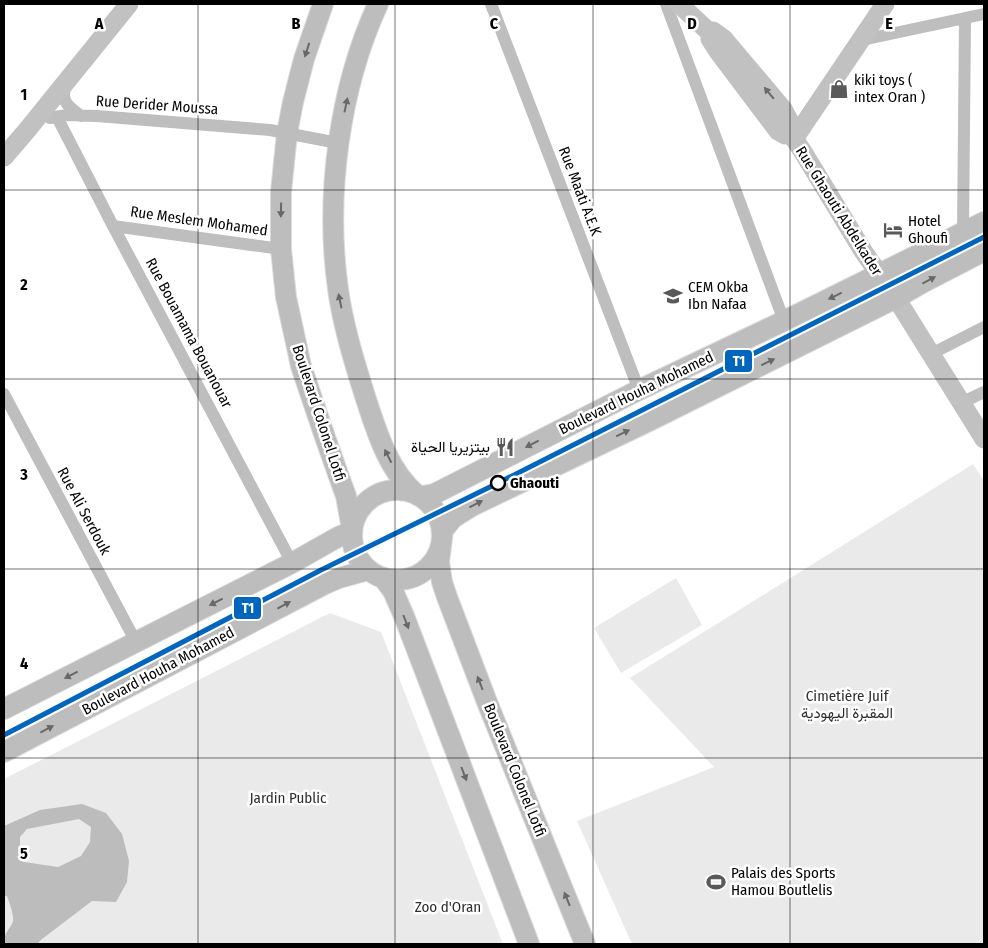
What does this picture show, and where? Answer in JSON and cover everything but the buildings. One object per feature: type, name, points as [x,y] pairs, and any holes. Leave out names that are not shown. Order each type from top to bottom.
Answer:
[{"type":"main road","points":[[4,157],[128,4]]},
{"type":"main road","name":"Boulevard Colonel Lotfi","points":[[323,4],[304,59],[287,133],[281,192],[281,249],[286,297],[301,366],[346,496],[352,530]]},
{"type":"main road","points":[[376,575],[403,580],[420,574],[438,553],[442,536],[436,513],[420,495],[407,487],[401,479],[372,420],[345,325],[338,291],[333,205],[338,143],[355,67],[363,40],[378,4]]},
{"type":"main road","name":"Rue Ghaouti Abdelkader","points":[[679,4],[708,31],[713,31],[724,39],[783,110],[793,128],[792,136],[804,152],[862,251],[896,298],[984,440]]},
{"type":"main road","points":[[792,136],[886,4]]},
{"type":"main road","name":"Boulevard Houha Mohamed","points":[[420,495],[434,494],[639,390],[984,222]]},
{"type":"main road","name":"Boulevard Houha Mohamed","points":[[442,536],[442,530],[450,522],[472,506],[651,420],[896,298],[984,251]]},
{"type":"main road","points":[[420,495],[393,490],[381,492],[370,498],[355,517],[352,530],[352,544],[361,562],[393,591],[529,944]]},
{"type":"main road","points":[[4,709],[292,563],[352,530]]},
{"type":"main road","name":"Boulevard Colonel Lotfi","points":[[442,536],[439,562],[446,597],[585,944]]},
{"type":"main road","name":"Boulevard Houha Mohamed","points":[[4,752],[325,584],[339,578],[376,575]]},
{"type":"street","name":"Rue Maati A.E.K","points":[[491,4],[639,390]]},
{"type":"street","points":[[666,4],[784,321]]},
{"type":"street","points":[[862,40],[984,14]]},
{"type":"street","points":[[963,232],[965,19]]},
{"type":"street","points":[[68,79],[63,98],[70,108],[81,116]]},
{"type":"street","name":"Rue Derider Moussa","points":[[28,129],[44,120],[57,116],[96,116],[270,130],[338,143]]},
{"type":"street","name":"Rue Bouamama Bouanouar","points":[[57,116],[113,226],[292,563]]},
{"type":"street","name":"Rue Meslem Mohamed","points":[[113,226],[281,249]]},
{"type":"street","points":[[931,354],[984,327]]},
{"type":"street","points":[[961,403],[984,392]]},
{"type":"street","name":"Rue Ali Serdouk","points":[[4,394],[136,642]]},
{"type":"green space","name":"Cimetière Juif المقبرة اليهودية","points":[[973,464],[984,481],[984,944],[632,944],[577,821],[714,767],[630,678]]},
{"type":"green space","points":[[676,578],[702,625],[621,673],[594,628]]},
{"type":"green space","name":"Jardin Public","points":[[330,613],[381,632],[503,944],[4,944],[4,779]]},
{"type":"shaded area","points":[[82,804],[106,813],[122,834],[129,861],[127,882],[116,902],[92,901],[37,944],[4,944],[6,933],[12,924],[13,918],[7,896],[4,896],[4,826],[40,810]],"holes":[[[79,819],[91,827],[90,842],[81,856],[58,867],[24,862],[20,848],[20,837],[27,829]]]},
{"type":"transit line","name":"T1","points":[[4,735],[321,570],[498,483],[984,237]]},
{"type":"place","name":"kiki toys ( intex Oran )","points":[[839,89]]},
{"type":"place","name":"Hotel Ghoufi","points":[[893,230]]},
{"type":"place","name":"CEM Okba Ibn Nafaa","points":[[673,296]]},
{"type":"place","name":"بيتزيريا الحياة","points":[[505,447]]},
{"type":"place","name":"Ghaouti","points":[[498,483]]},
{"type":"place","name":"Palais des Sports Hamou Boutlelis","points":[[716,882]]},
{"type":"park label","name":"Zoo d'Oran","points":[[448,907]]}]
